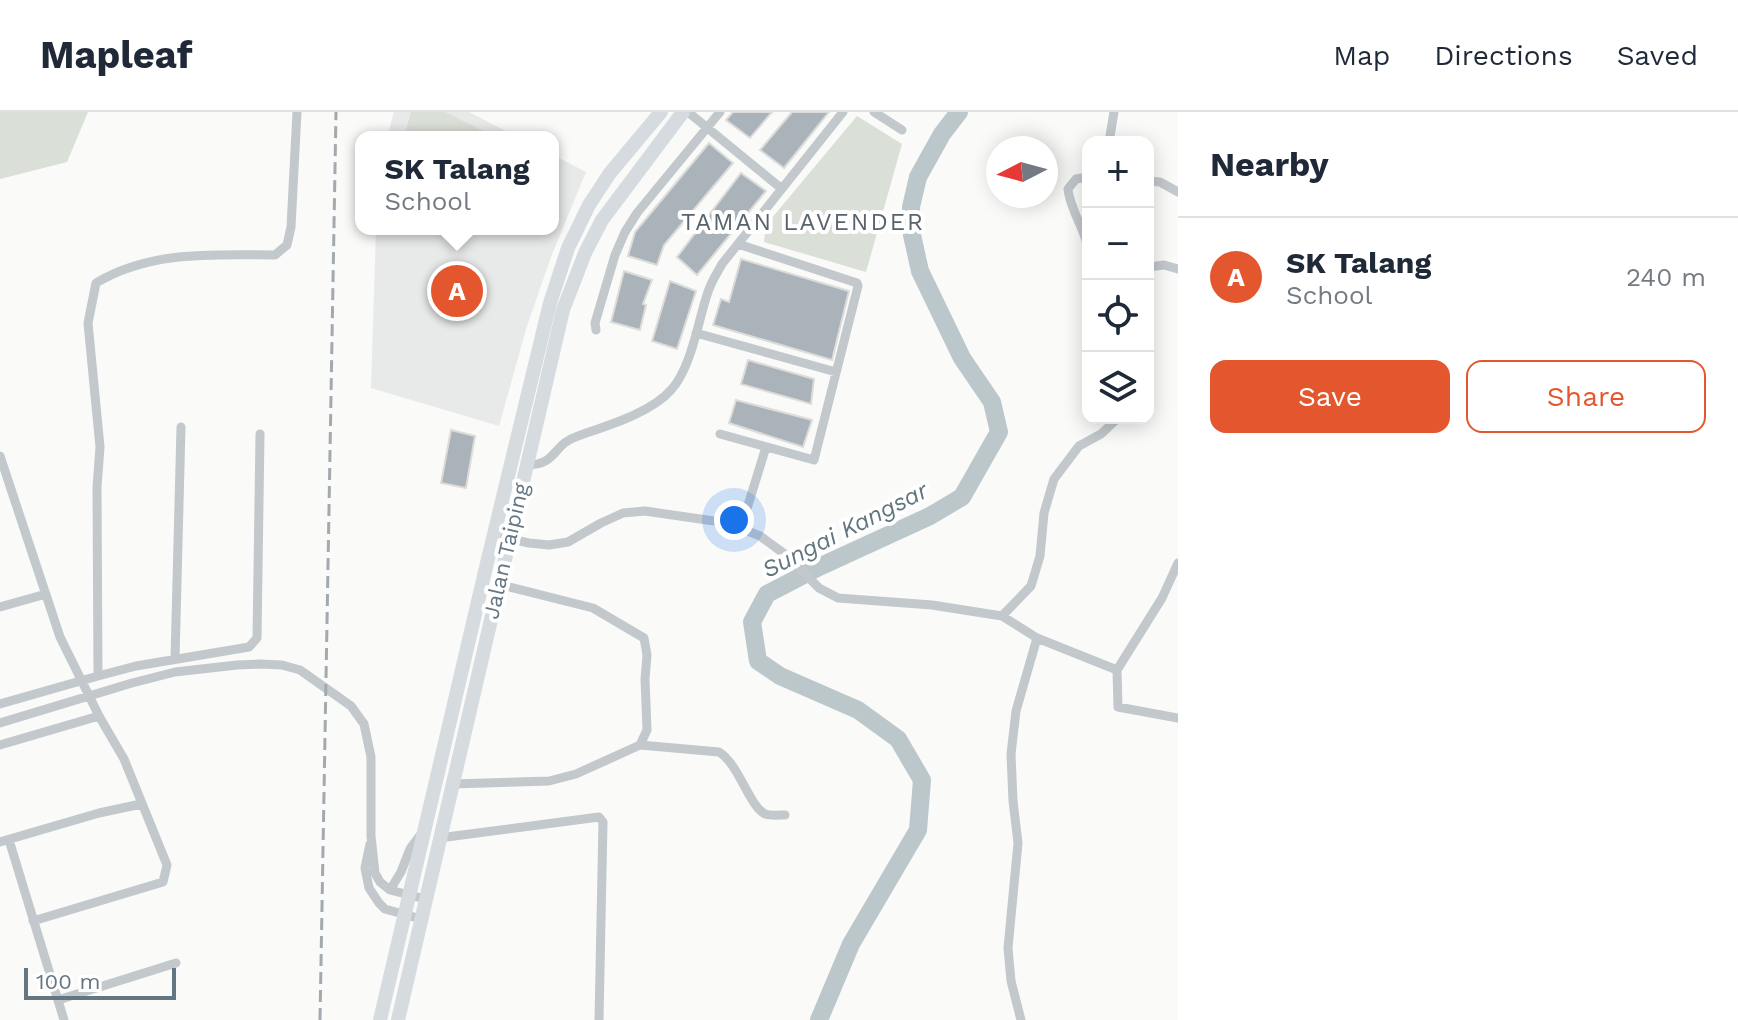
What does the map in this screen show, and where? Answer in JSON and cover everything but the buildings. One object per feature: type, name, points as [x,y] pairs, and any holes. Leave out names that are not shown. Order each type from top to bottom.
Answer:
[{"type":"highway","name":"Jalan Taiping","points":[[380,1020],[550,303],[568,248],[589,205],[610,173],[661,112]]},
{"type":"highway","name":"Jalan Taiping","points":[[398,1020],[563,310],[585,253],[602,220],[686,112]]},
{"type":"street","points":[[98,676],[97,487],[100,447],[88,323],[96,283],[135,264],[176,256],[275,255],[287,245],[291,227],[297,112]]},
{"type":"street","points":[[686,112],[782,189]]},
{"type":"street","points":[[596,330],[595,323],[615,255],[625,232],[720,112]]},
{"type":"street","points":[[527,465],[542,465],[576,436],[618,422],[656,402],[672,389],[687,363],[709,288],[722,264],[843,112]]},
{"type":"street","points":[[874,112],[902,130]]},
{"type":"street","points":[[1110,136],[1114,112]]},
{"type":"street","points":[[1082,178],[1076,179],[1068,189],[1082,226]]},
{"type":"street","points":[[1154,182],[1178,192]]},
{"type":"street","points":[[720,434],[814,460],[858,290],[857,283],[738,244]]},
{"type":"street","points":[[1154,266],[1178,269]]},
{"type":"street","points":[[696,333],[836,372]]},
{"type":"street","points":[[1002,616],[1031,586],[1040,556],[1044,513],[1054,479],[1079,446],[1112,424]]},
{"type":"street","points":[[175,659],[181,427]]},
{"type":"street","points":[[0,704],[98,676],[249,647],[257,638],[260,434]]},
{"type":"street","points":[[741,528],[766,447]]},
{"type":"street","points":[[0,456],[60,637],[124,759],[167,865],[163,882],[33,921]]},
{"type":"street","points":[[493,535],[549,545],[568,542],[623,513],[645,511],[728,523],[760,536],[786,555],[819,588],[838,598],[932,605],[1002,616],[1037,638],[1117,670]]},
{"type":"street","points":[[1178,563],[1162,598],[1117,670],[1118,707],[1178,718]]},
{"type":"street","points":[[498,584],[593,608],[644,638],[647,655],[647,730],[640,745]]},
{"type":"street","points":[[0,607],[46,594]]},
{"type":"street","points":[[1021,1020],[1011,981],[1008,948],[1018,843],[1011,754],[1016,711],[1037,638]]},
{"type":"street","points":[[0,723],[175,672],[260,664],[300,670],[351,706],[364,724],[371,779],[371,836],[375,873],[390,890],[425,899]]},
{"type":"street","points":[[0,745],[99,716]]},
{"type":"street","points":[[452,784],[549,781],[588,770],[640,745],[719,752],[728,759],[761,811],[785,815]]},
{"type":"street","points":[[64,1020],[5,841],[141,804]]},
{"type":"street","points":[[439,838],[599,817],[603,822],[599,1020]]},
{"type":"street","points":[[390,890],[410,849],[425,830]]},
{"type":"street","points":[[371,836],[365,868],[369,888],[385,909],[421,919]]},
{"type":"street","points":[[58,1000],[176,963]]},
{"type":"shaded area","points":[[0,112],[88,112],[67,162],[0,179]]},
{"type":"shaded area","points":[[394,112],[469,112],[505,131],[389,131]]},
{"type":"shaded area","points":[[411,112],[445,112],[483,131],[406,131]]},
{"type":"shaded area","points":[[857,116],[902,144],[866,272],[764,242],[766,225]]},
{"type":"shaded area","points":[[559,158],[586,172],[527,326],[499,426],[371,388],[376,235],[559,235]]},
{"type":"waterway","name":"Sungai Kangsar","points":[[819,1020],[851,944],[918,830],[922,780],[898,739],[858,710],[780,676],[758,661],[752,622],[767,594],[930,516],[962,497],[999,432],[992,402],[962,358],[920,271],[912,235],[911,207],[918,177],[942,134],[959,112]]},
{"type":"railway","points":[[320,1020],[336,112]]},
{"type":"place","name":"SK Talang","points":[[457,291]]},
{"type":"district","name":"TAMAN LAVENDER","points":[[803,222]]}]
